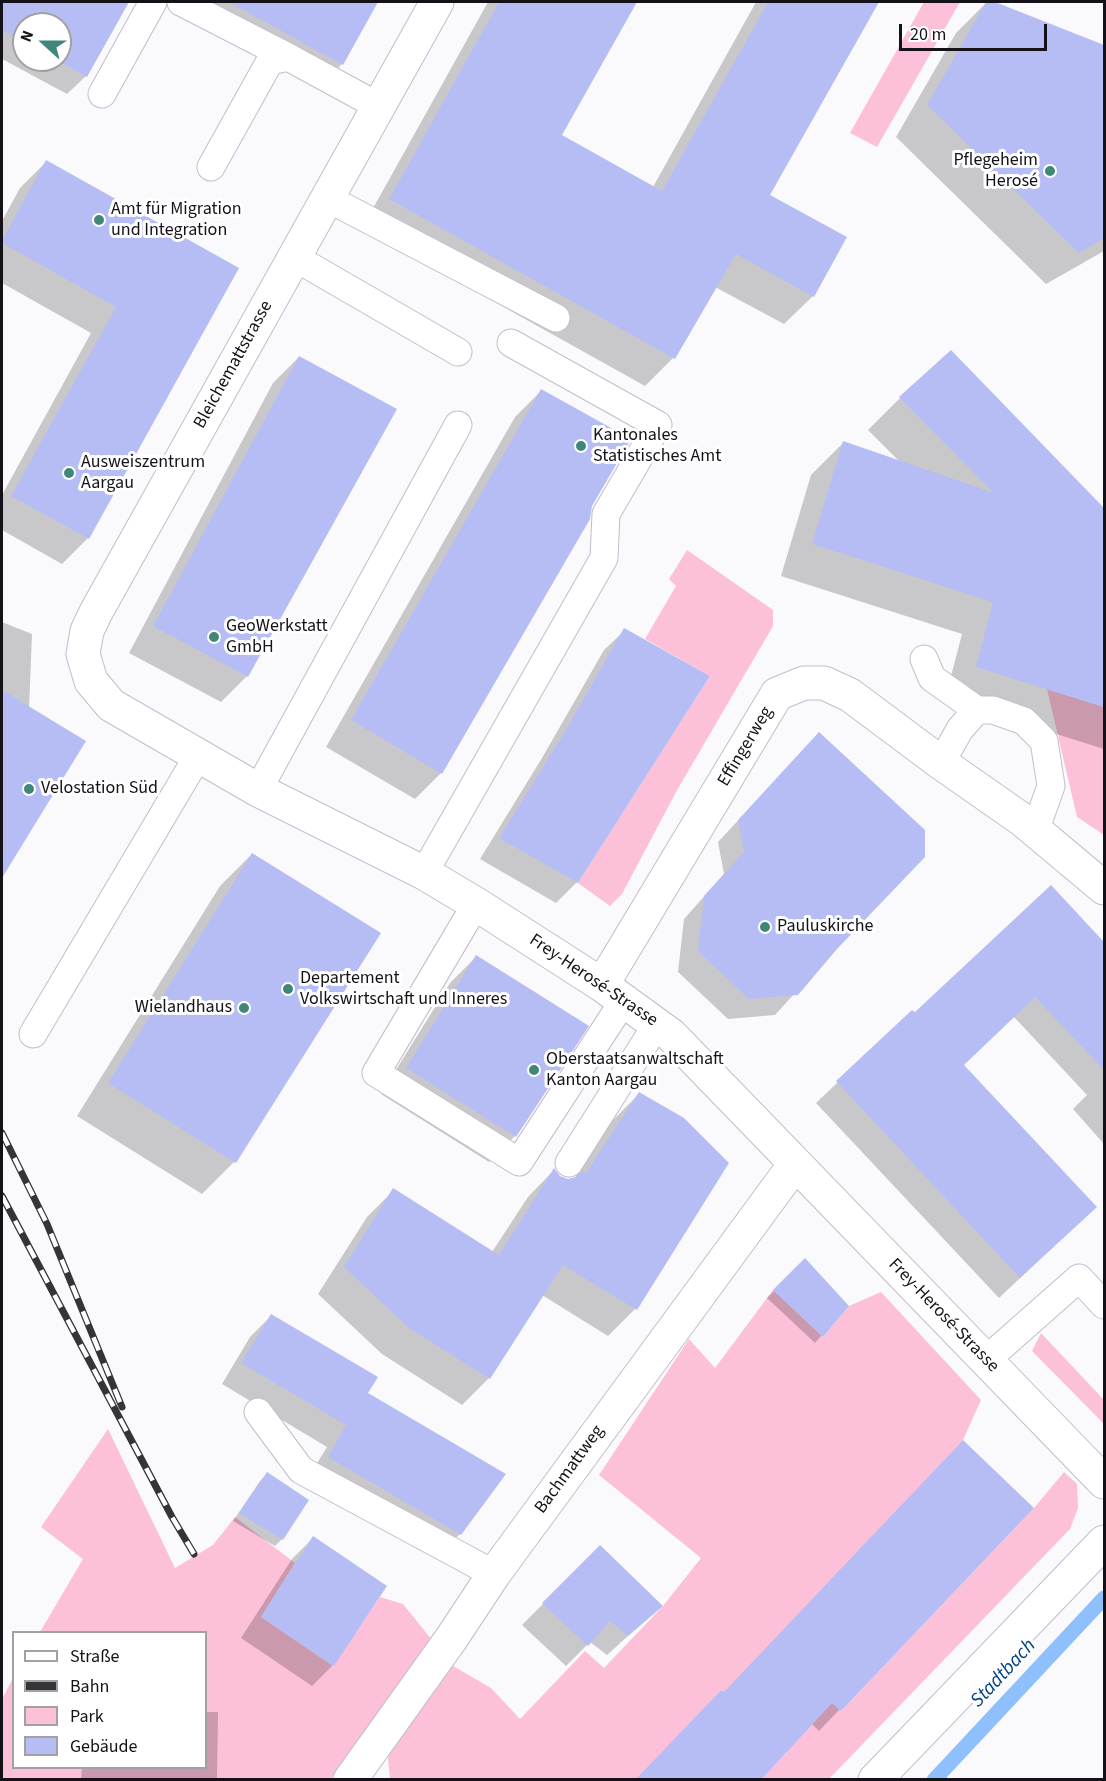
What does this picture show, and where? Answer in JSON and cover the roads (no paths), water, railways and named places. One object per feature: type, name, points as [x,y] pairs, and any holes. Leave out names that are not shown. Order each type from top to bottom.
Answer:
[{"type":"street","name":"Bleichemattstrasse","points":[[106,595],[437,2]]},
{"type":"street","name":"Frey-Herosé-Strasse","points":[[106,595],[87,631],[82,654],[92,681],[111,705],[258,790],[424,873],[613,992],[657,1024],[671,1035],[1104,1482]]},
{"type":"street","name":"Effingerweg","points":[[613,992],[777,694],[804,683],[824,683],[850,696],[1003,805],[1104,888]]},
{"type":"street","name":"Bachmattweg","points":[[350,1779],[494,1575],[795,1164]]},
{"type":"street","points":[[875,1779],[1104,1542]]},
{"type":"lane","points":[[102,94],[153,2]]},
{"type":"lane","points":[[181,2],[378,106]]},
{"type":"lane","points":[[211,167],[270,61],[288,57]]},
{"type":"lane","points":[[327,198],[556,318]]},
{"type":"lane","points":[[294,257],[458,352]]},
{"type":"lane","points":[[424,873],[604,558],[606,514],[658,425],[511,343]]},
{"type":"lane","points":[[258,790],[458,425]]},
{"type":"lane","points":[[924,658],[932,678],[977,710],[993,710],[1024,722],[1044,741],[1051,786],[1035,831]]},
{"type":"lane","points":[[941,763],[960,729],[977,710]]},
{"type":"lane","points":[[33,1034],[198,756]]},
{"type":"lane","points":[[476,904],[376,1073],[519,1162],[613,992]]},
{"type":"lane","points":[[569,1163],[657,1024]]},
{"type":"lane","points":[[986,1360],[1079,1278],[1104,1305]]},
{"type":"lane","points":[[258,1412],[301,1470],[494,1575]]},
{"type":"waterway","name":"Stadtbach","points":[[934,1780],[1104,1598]]},
{"type":"railway","points":[[2,1133],[47,1224],[122,1407]]},
{"type":"railway","points":[[2,1196],[172,1517],[194,1554]]},
{"type":"place","name":"Pflegeheim Herosé","points":[[1050,171]]},
{"type":"place","name":"Amt für Migration und Integration","points":[[99,220]]},
{"type":"place","name":"Kantonales Statistisches Amt","points":[[581,446]]},
{"type":"place","name":"Ausweiszentrum Aargau","points":[[69,473]]},
{"type":"place","name":"GeoWerkstatt GmbH","points":[[214,637]]},
{"type":"place","name":"Velostation Süd","points":[[29,789]]},
{"type":"place","name":"Pauluskirche","points":[[765,927]]},
{"type":"place","name":"Departement Volkswirtschaft und Inneres","points":[[288,989]]},
{"type":"place","name":"Wielandhaus","points":[[244,1008]]},
{"type":"place","name":"Oberstaatsanwaltschaft Kanton Aargau","points":[[534,1070]]}]
